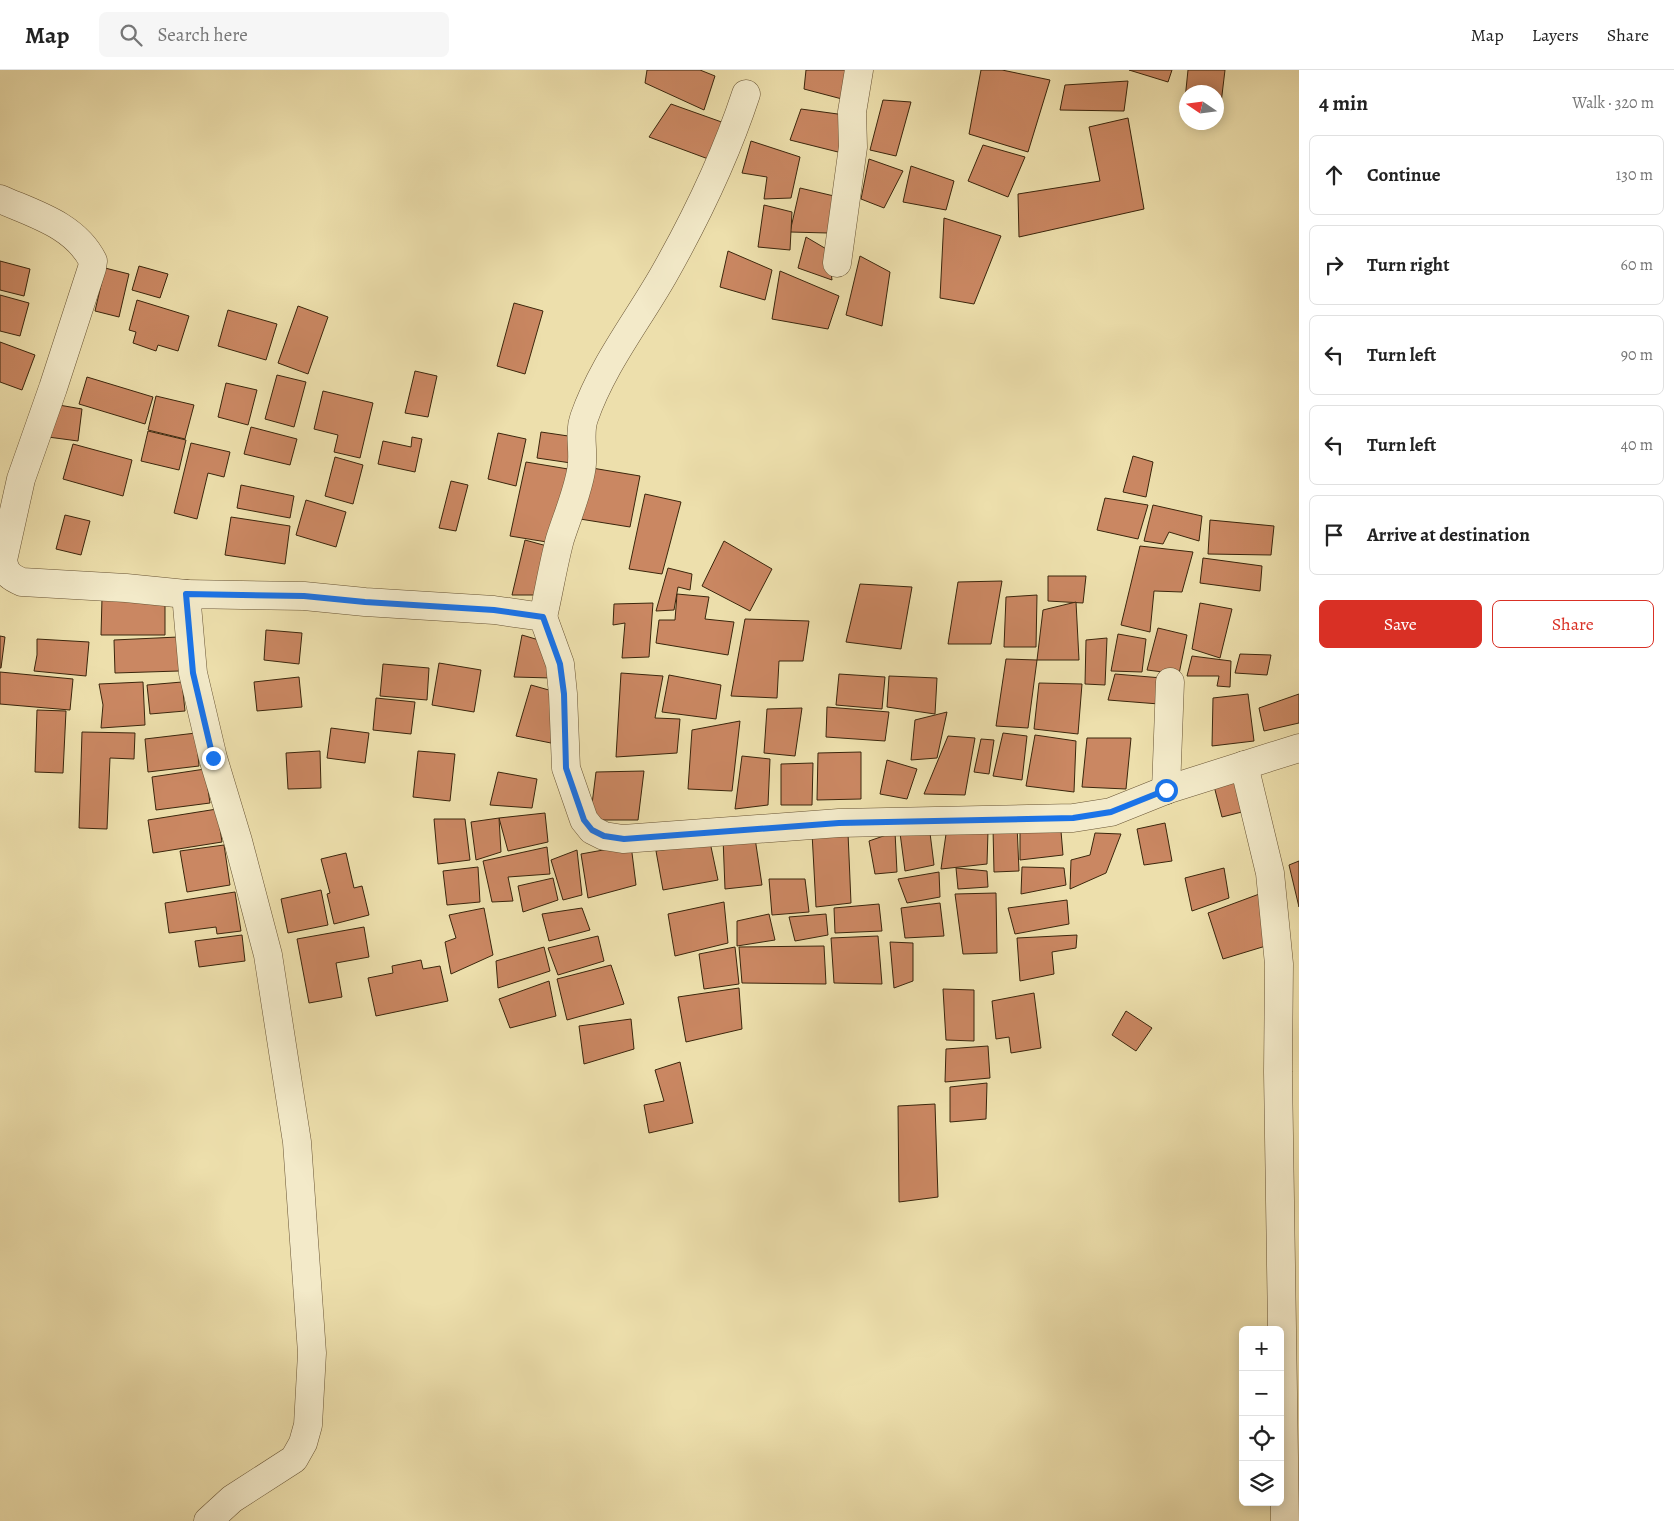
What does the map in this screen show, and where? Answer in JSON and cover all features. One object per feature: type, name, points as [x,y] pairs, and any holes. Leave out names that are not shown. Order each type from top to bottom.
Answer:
[{"type":"street","points":[[837,263],[853,147],[852,112],[859,70]]},
{"type":"street","points":[[746,94],[734,132],[704,198],[663,277],[626,334],[605,373],[584,420],[581,440],[582,470],[559,541],[543,617],[560,664],[564,694],[566,768],[584,820],[592,830],[604,836],[624,839],[839,823],[1073,818],[1111,812],[1166,790],[1299,748]]},
{"type":"street","points":[[0,199],[63,227],[76,237],[93,261],[22,479],[3,560],[4,569],[12,578],[22,582],[126,588],[186,594],[304,596],[365,602],[494,610],[543,617]]},
{"type":"street","points":[[186,594],[193,673],[213,758],[238,841],[269,964],[297,1142],[312,1353],[308,1425],[303,1443],[294,1459],[232,1498],[208,1521]]},
{"type":"street","points":[[1166,790],[1170,682]]},
{"type":"street","points":[[1244,764],[1270,873],[1279,964],[1278,1072],[1285,1521]]},
{"type":"building","points":[[647,70],[700,70],[715,76],[704,110],[645,83]]},
{"type":"building","points":[[806,70],[848,70],[842,99],[804,89]]},
{"type":"building","points":[[981,70],[1002,70],[1050,80],[1028,152],[969,134]]},
{"type":"building","points":[[1129,70],[1172,70],[1168,82]]},
{"type":"building","points":[[1188,70],[1225,70],[1223,85],[1186,85]]},
{"type":"building","points":[[1128,81],[1124,111],[1060,110],[1065,85]]},
{"type":"building","points":[[883,100],[911,102],[896,156],[870,150]]},
{"type":"building","points":[[671,104],[730,125],[711,160],[649,137]]},
{"type":"building","points":[[801,109],[845,115],[842,153],[790,140]]},
{"type":"building","points":[[1128,118],[1144,209],[1019,237],[1018,194],[1100,181],[1089,127]]},
{"type":"building","points":[[751,141],[800,157],[791,198],[764,199],[767,177],[742,173]]},
{"type":"building","points":[[983,145],[1025,157],[1008,197],[968,181]]},
{"type":"building","points":[[869,159],[903,171],[884,208],[861,199]]},
{"type":"building","points":[[911,166],[954,181],[946,210],[903,202]]},
{"type":"building","points":[[800,188],[834,196],[828,233],[790,232]]},
{"type":"building","points":[[764,205],[792,212],[790,250],[758,247]]},
{"type":"building","points":[[944,218],[1001,236],[974,304],[940,298]]},
{"type":"building","points":[[806,237],[828,250],[832,280],[798,268]]},
{"type":"building","points":[[728,251],[772,270],[765,300],[720,287]]},
{"type":"building","points":[[860,256],[890,272],[882,326],[846,315]]},
{"type":"building","points":[[0,261],[30,269],[24,296],[0,290]]},
{"type":"building","points":[[139,266],[168,274],[160,298],[132,290]]},
{"type":"building","points":[[105,268],[129,274],[119,317],[95,311]]},
{"type":"building","points":[[780,271],[839,296],[828,329],[772,319]]},
{"type":"building","points":[[0,295],[29,303],[20,336],[0,331]]},
{"type":"building","points":[[137,300],[189,316],[178,351],[158,345],[156,351],[133,343],[136,332],[129,330]]},
{"type":"building","points":[[514,303],[543,311],[525,374],[497,366]]},
{"type":"building","points":[[298,306],[328,317],[308,374],[278,363]]},
{"type":"building","points":[[228,310],[277,324],[266,360],[218,346]]},
{"type":"building","points":[[0,342],[35,355],[22,390],[0,382]]},
{"type":"building","points":[[415,371],[437,376],[428,417],[405,413]]},
{"type":"building","points":[[277,375],[306,382],[294,427],[265,419]]},
{"type":"building","points":[[87,377],[153,397],[145,424],[79,404]]},
{"type":"building","points":[[226,383],[257,390],[248,425],[218,417]]},
{"type":"building","points":[[323,391],[373,403],[360,458],[334,452],[338,435],[314,429]]},
{"type":"building","points":[[156,396],[194,405],[185,439],[148,430]]},
{"type":"building","points":[[53,404],[82,409],[78,441],[48,437]]},
{"type":"building","points":[[251,427],[297,439],[290,465],[244,454]]},
{"type":"building","points":[[148,431],[186,440],[179,470],[141,461]]},
{"type":"building","points":[[541,432],[575,437],[571,463],[537,458]]},
{"type":"building","points":[[498,433],[526,439],[516,486],[488,479]]},
{"type":"building","points":[[412,437],[422,439],[415,472],[378,464],[383,441],[411,447]]},
{"type":"building","points":[[191,443],[230,452],[224,477],[208,473],[197,519],[174,513]]},
{"type":"building","points":[[73,444],[132,460],[123,496],[63,479]]},
{"type":"building","points":[[1133,456],[1153,462],[1146,497],[1123,492]]},
{"type":"building","points":[[335,457],[363,465],[353,504],[325,496]]},
{"type":"building","points":[[526,462],[574,470],[553,543],[510,536]]},
{"type":"building","points":[[592,468],[640,476],[630,527],[580,519]]},
{"type":"building","points":[[451,481],[468,485],[456,531],[439,528]]},
{"type":"building","points":[[241,485],[294,496],[290,518],[237,508]]},
{"type":"building","points":[[645,494],[681,502],[662,574],[629,569]]},
{"type":"building","points":[[1105,498],[1148,505],[1138,539],[1097,530]]},
{"type":"building","points":[[306,500],[346,512],[336,547],[296,535]]},
{"type":"building","points":[[1153,505],[1202,516],[1199,541],[1169,532],[1163,544],[1144,541]]},
{"type":"building","points":[[65,515],[90,521],[81,555],[56,549]]},
{"type":"building","points":[[231,517],[290,526],[285,564],[225,555]]},
{"type":"building","points":[[1210,520],[1274,526],[1271,555],[1208,554]]},
{"type":"building","points":[[525,540],[547,546],[538,595],[512,595]]},
{"type":"building","points":[[724,541],[772,569],[750,611],[702,586]]},
{"type":"building","points":[[1140,546],[1193,552],[1182,592],[1154,591],[1150,632],[1121,625]]},
{"type":"building","points":[[1203,558],[1262,566],[1260,591],[1200,583]]},
{"type":"building","points":[[668,568],[692,574],[690,590],[678,587],[674,610],[656,611]]},
{"type":"building","points":[[1048,576],[1086,576],[1083,603],[1048,601]]},
{"type":"building","points":[[1002,581],[991,644],[948,644],[958,582]]},
{"type":"building","points":[[860,584],[912,587],[901,649],[846,642]]},
{"type":"building","points":[[677,594],[709,597],[705,619],[734,622],[728,655],[656,643],[659,620],[675,620]]},
{"type":"building","points":[[1037,595],[1036,647],[1004,647],[1006,597]]},
{"type":"building","points":[[102,598],[165,599],[165,635],[101,635]]},
{"type":"building","points":[[1076,602],[1079,660],[1037,660],[1043,610]]},
{"type":"building","points":[[653,603],[649,657],[622,658],[625,623],[613,625],[614,604]]},
{"type":"building","points":[[1200,603],[1232,609],[1220,658],[1192,649]]},
{"type":"building","points":[[745,619],[809,621],[803,661],[779,661],[777,698],[731,696]]},
{"type":"building","points":[[1158,628],[1187,635],[1179,674],[1147,670]]},
{"type":"building","points":[[266,630],[302,633],[299,664],[264,660]]},
{"type":"building","points":[[1118,634],[1146,639],[1142,672],[1111,671]]},
{"type":"building","points":[[522,635],[549,643],[552,678],[514,677]]},
{"type":"building","points":[[0,636],[5,637],[1,668],[0,668]]},
{"type":"building","points":[[178,637],[179,671],[115,673],[114,640]]},
{"type":"building","points":[[1107,638],[1105,685],[1085,684],[1086,640]]},
{"type":"building","points":[[37,639],[89,642],[86,676],[34,671]]},
{"type":"building","points":[[1240,654],[1271,655],[1267,675],[1235,673]]},
{"type":"building","points":[[1192,656],[1231,661],[1230,687],[1217,686],[1219,676],[1187,676]]},
{"type":"building","points":[[1006,659],[1037,660],[1028,728],[996,726]]},
{"type":"building","points":[[439,663],[481,670],[474,712],[432,705]]},
{"type":"building","points":[[383,664],[429,668],[427,700],[380,696]]},
{"type":"building","points":[[0,672],[73,679],[70,710],[0,704]]},
{"type":"building","points":[[621,673],[663,676],[655,718],[680,719],[677,753],[616,757]]},
{"type":"building","points":[[839,674],[885,677],[882,709],[836,705]]},
{"type":"building","points":[[1115,674],[1162,678],[1159,704],[1108,700]]},
{"type":"building","points":[[669,675],[721,685],[716,719],[662,712]]},
{"type":"building","points":[[889,676],[937,678],[935,714],[887,707]]},
{"type":"building","points":[[299,677],[302,707],[257,711],[254,682]]},
{"type":"building","points":[[143,682],[145,725],[101,728],[103,705],[99,684]]},
{"type":"building","points":[[182,682],[185,711],[150,714],[147,685]]},
{"type":"building","points":[[1039,683],[1082,684],[1078,734],[1034,729]]},
{"type":"building","points":[[531,685],[556,692],[551,743],[516,736]]},
{"type":"building","points":[[1248,694],[1254,741],[1212,746],[1213,698]]},
{"type":"building","points":[[1299,694],[1299,723],[1264,731],[1259,708]]},
{"type":"building","points":[[376,698],[415,702],[411,734],[373,730]]},
{"type":"building","points":[[827,707],[889,712],[885,741],[826,737]]},
{"type":"building","points":[[802,708],[795,756],[764,753],[767,709]]},
{"type":"building","points":[[37,710],[66,711],[63,773],[35,772]]},
{"type":"building","points":[[947,712],[937,758],[911,760],[915,720]]},
{"type":"building","points":[[740,721],[732,791],[688,789],[692,730]]},
{"type":"building","points":[[331,728],[369,733],[365,763],[327,758]]},
{"type":"building","points":[[82,732],[135,733],[134,759],[110,758],[107,829],[79,828]]},
{"type":"building","points":[[196,733],[199,766],[148,772],[145,739]]},
{"type":"building","points":[[1003,733],[1027,736],[1022,780],[993,776]]},
{"type":"building","points":[[1035,735],[1076,741],[1074,792],[1026,786]]},
{"type":"building","points":[[948,736],[975,738],[965,795],[924,794]]},
{"type":"building","points":[[1087,738],[1131,738],[1126,789],[1082,787]]},
{"type":"building","points":[[981,739],[994,740],[989,774],[974,772]]},
{"type":"building","points":[[320,751],[321,788],[288,789],[286,753]]},
{"type":"building","points":[[418,751],[455,754],[450,801],[413,797]]},
{"type":"building","points":[[861,752],[861,799],[817,800],[818,753]]},
{"type":"building","points":[[742,756],[770,759],[768,805],[735,809]]},
{"type":"building","points":[[887,760],[917,769],[907,799],[880,794]]},
{"type":"building","points":[[813,763],[812,805],[781,805],[781,764]]},
{"type":"building","points":[[205,769],[210,803],[156,810],[152,777]]},
{"type":"building","points":[[644,771],[638,820],[590,820],[596,772]]},
{"type":"building","points":[[498,772],[537,779],[532,808],[490,805]]},
{"type":"building","points":[[1241,777],[1250,810],[1222,817],[1214,786]]},
{"type":"building","points":[[217,809],[222,842],[153,853],[148,820]]},
{"type":"building","points":[[545,813],[548,842],[508,851],[499,818]]},
{"type":"building","points":[[499,818],[501,852],[476,860],[471,822]]},
{"type":"building","points":[[434,819],[465,819],[470,860],[438,864]]},
{"type":"building","points":[[1165,823],[1172,861],[1144,865],[1137,829]]},
{"type":"building","points":[[929,825],[934,865],[905,871],[900,833]]},
{"type":"building","points":[[1017,825],[1019,871],[994,872],[993,828]]},
{"type":"building","points":[[988,831],[987,864],[941,869],[946,834]]},
{"type":"building","points":[[1061,831],[1063,855],[1020,860],[1020,832]]},
{"type":"building","points":[[895,832],[897,872],[875,874],[869,841]]},
{"type":"building","points":[[812,833],[848,833],[851,903],[816,907]]},
{"type":"building","points":[[1095,833],[1121,834],[1106,873],[1070,889],[1071,860],[1090,855]]},
{"type":"building","points":[[723,838],[755,838],[762,885],[725,889]]},
{"type":"building","points":[[710,842],[718,880],[663,890],[656,851]]},
{"type":"building","points":[[224,845],[230,885],[187,892],[180,851]]},
{"type":"building","points":[[631,845],[636,885],[588,898],[581,854]]},
{"type":"building","points":[[547,847],[550,874],[508,877],[513,901],[492,902],[483,861]]},
{"type":"building","points":[[577,850],[582,895],[563,900],[551,860]]},
{"type":"building","points":[[346,853],[354,888],[362,886],[369,915],[334,924],[327,894],[330,893],[321,859]]},
{"type":"building","points":[[1299,861],[1299,907],[1289,865]]},
{"type":"building","points":[[478,867],[480,902],[447,905],[443,871]]},
{"type":"building","points":[[1022,867],[1064,868],[1066,885],[1021,894]]},
{"type":"building","points":[[956,868],[987,871],[988,887],[958,889]]},
{"type":"building","points":[[1224,868],[1229,898],[1192,911],[1185,878]]},
{"type":"building","points":[[939,872],[940,897],[907,903],[898,879]]},
{"type":"building","points":[[553,878],[558,900],[523,912],[518,886]]},
{"type":"building","points":[[769,879],[805,879],[809,912],[772,915]]},
{"type":"building","points":[[321,890],[328,925],[288,933],[281,899]]},
{"type":"building","points":[[235,892],[241,931],[217,934],[216,927],[169,933],[165,903]]},
{"type":"building","points":[[996,893],[997,953],[963,954],[955,894]]},
{"type":"building","points":[[1262,893],[1269,945],[1223,959],[1208,913]]},
{"type":"building","points":[[1067,900],[1069,924],[1015,934],[1008,908]]},
{"type":"building","points":[[724,902],[728,943],[675,956],[668,914]]},
{"type":"building","points":[[940,903],[944,936],[905,938],[901,908]]},
{"type":"building","points":[[879,904],[882,931],[835,933],[834,908]]},
{"type":"building","points":[[484,908],[493,955],[451,974],[445,942],[456,938],[449,915]]},
{"type":"building","points":[[582,908],[590,930],[549,941],[542,914]]},
{"type":"building","points":[[769,914],[775,940],[737,946],[737,921]]},
{"type":"building","points":[[826,914],[828,935],[795,941],[789,917]]},
{"type":"building","points":[[364,927],[369,957],[336,963],[342,997],[309,1003],[297,939]]},
{"type":"building","points":[[242,935],[245,961],[199,967],[195,941]]},
{"type":"building","points":[[1077,935],[1076,948],[1052,952],[1054,974],[1020,981],[1017,938]]},
{"type":"building","points":[[598,936],[604,961],[558,975],[548,948]]},
{"type":"building","points":[[878,936],[882,984],[834,983],[831,938]]},
{"type":"building","points":[[890,942],[913,943],[913,981],[894,988]]},
{"type":"building","points":[[824,946],[826,984],[742,983],[739,947]]},
{"type":"building","points":[[544,947],[550,971],[498,988],[496,961]]},
{"type":"building","points":[[735,947],[739,984],[704,989],[699,954]]},
{"type":"building","points":[[421,960],[423,969],[440,966],[448,1001],[376,1016],[368,978],[393,973],[392,966]]},
{"type":"building","points":[[611,965],[624,1004],[567,1020],[557,979]]},
{"type":"building","points":[[549,981],[556,1016],[510,1028],[499,999]]},
{"type":"building","points":[[739,988],[742,1029],[686,1042],[678,997]]},
{"type":"building","points":[[943,989],[974,990],[974,1041],[946,1040]]},
{"type":"building","points":[[1034,993],[1041,1048],[1011,1053],[1009,1037],[996,1039],[992,1001]]},
{"type":"building","points":[[1126,1011],[1152,1028],[1136,1051],[1112,1035]]},
{"type":"building","points":[[631,1019],[634,1049],[584,1064],[579,1026]]},
{"type":"building","points":[[988,1046],[990,1078],[945,1082],[946,1049]]},
{"type":"building","points":[[680,1062],[693,1123],[649,1133],[644,1105],[664,1101],[655,1070]]},
{"type":"building","points":[[987,1083],[986,1119],[950,1122],[950,1087]]},
{"type":"building","points":[[935,1104],[938,1197],[899,1202],[898,1106]]},
{"type":"route","points":[[213,758],[193,673],[186,594],[304,596],[365,602],[494,610],[543,617],[560,664],[564,694],[566,768],[584,820],[592,830],[604,836],[624,839],[839,823],[1073,818],[1111,812],[1166,790]]}]
